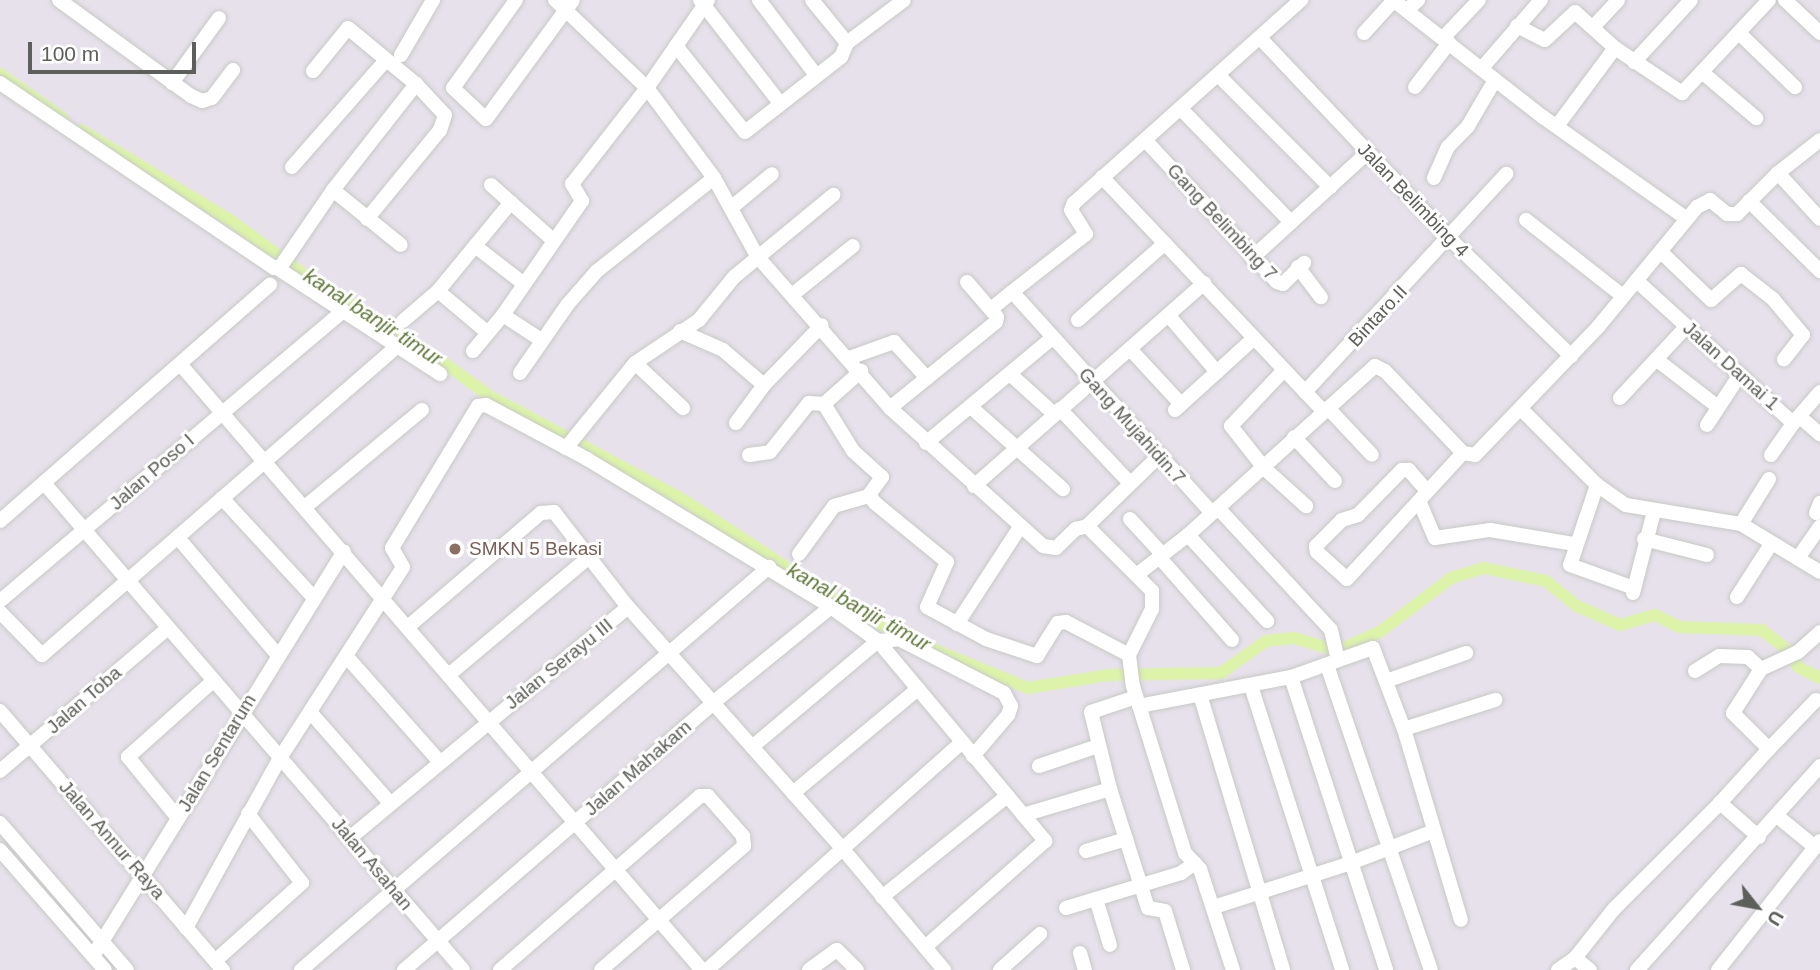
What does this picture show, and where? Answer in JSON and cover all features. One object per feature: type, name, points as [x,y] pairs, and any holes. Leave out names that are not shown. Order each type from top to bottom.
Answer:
[{"type":"street","points":[[59,0],[172,83],[202,101],[212,98],[233,70]]},
{"type":"street","points":[[401,55],[433,0]]},
{"type":"street","points":[[516,0],[453,88],[486,119],[564,3],[647,88],[714,178],[757,256],[822,325],[890,408],[1020,527],[1053,549],[1087,526],[1159,456]]},
{"type":"street","points":[[759,0],[816,75]]},
{"type":"street","points":[[812,0],[847,43]]},
{"type":"street","points":[[676,46],[745,132],[841,57],[847,43],[905,0]]},
{"type":"street","points":[[991,309],[1086,234],[1070,207],[1220,77],[1301,0]]},
{"type":"street","points":[[1364,33],[1394,0],[1412,5],[1446,41],[1556,126],[1687,219]]},
{"type":"street","points":[[1415,87],[1446,41],[1479,0]]},
{"type":"street","points":[[1482,68],[1541,0]]},
{"type":"street","points":[[1594,26],[1618,0]]},
{"type":"street","points":[[1634,62],[1691,0]]},
{"type":"street","points":[[1517,26],[1545,40],[1572,12],[1594,26],[1615,48],[1634,62],[1682,93],[1769,0]]},
{"type":"street","points":[[1785,0],[1820,33]]},
{"type":"street","points":[[473,351],[503,315],[582,201],[572,184],[647,88],[704,2],[780,103]]},
{"type":"street","points":[[172,83],[219,18]]},
{"type":"street","points":[[313,71],[348,27],[416,84],[445,115],[444,123],[367,219]]},
{"type":"street","points":[[1739,33],[1795,87]]},
{"type":"street","name":"Jalan Belimbing 4","points":[[1261,39],[1449,238],[1571,356]]},
{"type":"street","points":[[1556,126],[1615,48]]},
{"type":"street","points":[[292,167],[386,60]]},
{"type":"street","points":[[1703,73],[1755,118]]},
{"type":"street","points":[[1220,77],[1330,187]]},
{"type":"street","points":[[1434,178],[1448,147],[1468,127],[1495,79]]},
{"type":"street","points":[[0,83],[440,374]]},
{"type":"street","points":[[279,267],[333,190],[416,84]]},
{"type":"street","points":[[1182,110],[1291,222]]},
{"type":"street","points":[[1139,573],[1162,557],[1264,468],[1325,409],[1380,366],[1463,453],[1475,455],[1522,410],[1638,282],[1687,219],[1706,201],[1732,216],[1778,173],[1820,140]]},
{"type":"street","name":"Gang Belimbing 7","points":[[1146,141],[1252,258],[1280,284],[1301,265],[1321,297]]},
{"type":"street","points":[[1252,258],[1367,153]]},
{"type":"street","points":[[1778,173],[1820,219]]},
{"type":"street","points":[[732,208],[772,174]]},
{"type":"street","name":"Bintaro.II","points":[[1306,392],[1506,174]]},
{"type":"street","points":[[1102,177],[1284,370],[1372,455]]},
{"type":"street","points":[[520,373],[541,340],[597,271],[714,178]]},
{"type":"street","points":[[491,185],[554,241]]},
{"type":"street","points":[[333,190],[401,244]]},
{"type":"street","points":[[570,442],[635,363],[699,320],[734,277],[833,195]]},
{"type":"street","points":[[1749,201],[1820,271]]},
{"type":"street","points":[[403,321],[438,290],[511,202]]},
{"type":"street","points":[[1526,220],[1623,296]]},
{"type":"street","points":[[1078,320],[1165,243]]},
{"type":"street","points":[[475,246],[524,284]]},
{"type":"street","points":[[792,295],[853,246]]},
{"type":"street","points":[[1662,253],[1711,300],[1741,274],[1773,299],[1803,335],[1784,359]]},
{"type":"street","points":[[890,408],[996,322],[991,309],[967,282]]},
{"type":"street","name":"Jalan Damai 1","points":[[1638,282],[1739,376],[1796,420],[1820,392]]},
{"type":"street","points":[[974,486],[1204,283]]},
{"type":"street","points":[[0,521],[270,285]]},
{"type":"street","points":[[438,290],[488,333]]},
{"type":"street","name":"Gang Mujahidin.7","points":[[1012,292],[1159,456],[1332,633],[1334,659]]},
{"type":"street","name":"Jalan Poso I","points":[[0,601],[343,311]]},
{"type":"street","points":[[503,315],[541,340]]},
{"type":"street","points":[[1169,316],[1217,372]]},
{"type":"street","points":[[736,423],[764,385],[822,325]]},
{"type":"street","points":[[1620,398],[1687,326]]},
{"type":"street","points":[[680,331],[723,350],[764,385]]},
{"type":"street","points":[[926,443],[972,408],[1052,338]]},
{"type":"street","points":[[1130,349],[1178,407],[1254,338]]},
{"type":"street","points":[[849,358],[894,342],[927,378]]},
{"type":"street","points":[[0,612],[41,655],[179,539],[222,498],[398,346]]},
{"type":"street","points":[[1657,360],[1718,407]]},
{"type":"street","points":[[635,363],[683,408]]},
{"type":"street","points":[[180,364],[451,673],[659,921],[705,970],[961,743]]},
{"type":"street","points":[[1284,370],[1231,426],[1264,468],[1306,506]]},
{"type":"street","points":[[824,404],[861,371]]},
{"type":"street","points":[[1010,374],[1057,411],[1130,483]]},
{"type":"street","points":[[1707,425],[1739,376]]},
{"type":"street","points":[[749,455],[772,450],[812,401],[824,404],[853,451],[882,477],[870,496],[835,506],[799,554]]},
{"type":"street","points":[[186,928],[280,758],[404,564],[392,548],[478,406],[486,405],[570,442],[831,607],[878,641],[961,743],[1043,836],[1043,846],[925,947]]},
{"type":"street","points":[[972,408],[1063,489]]},
{"type":"street","points":[[1522,410],[1597,485],[1626,505],[1741,524],[1820,572]]},
{"type":"street","points":[[305,507],[422,411]]},
{"type":"street","points":[[1771,455],[1796,420],[1820,434]]},
{"type":"street","points":[[1294,437],[1335,481]]},
{"type":"street","points":[[1463,453],[1424,497],[1347,579],[1315,549],[1345,517],[1358,515],[1402,470],[1409,470],[1424,497],[1435,538],[1490,530],[1575,544]]},
{"type":"street","points":[[1741,524],[1769,479]]},
{"type":"street","name":"Jalan Asahan","points":[[44,483],[83,532],[243,711],[280,758],[351,837],[463,970]]},
{"type":"street","points":[[1597,485],[1575,544],[1571,567],[1633,590],[1644,539],[1654,511]]},
{"type":"street","points":[[870,496],[947,562],[926,606],[957,624],[1040,656],[1058,623],[1066,622],[1129,662]]},
{"type":"street","points":[[222,498],[314,598]]},
{"type":"street","points":[[409,626],[546,510],[554,512],[587,558],[628,607],[842,848],[944,970]]},
{"type":"street","points":[[1798,558],[1819,514]]},
{"type":"street","points":[[1130,519],[1232,640]]},
{"type":"street","points":[[1087,526],[1139,573],[1152,591],[1152,609],[1129,662],[1136,696],[1185,853],[1195,863],[1214,907],[1233,970]]},
{"type":"street","points":[[957,624],[1020,527]]},
{"type":"street","points":[[1188,535],[1267,621]]},
{"type":"street","points":[[179,539],[278,654]]},
{"type":"street","points":[[1644,539],[1707,555]]},
{"type":"street","points":[[1737,597],[1771,544]]},
{"type":"street","name":"Jalan Sentarum","points":[[93,956],[344,551]]},
{"type":"street","points":[[451,673],[587,558]]},
{"type":"street","points":[[301,970],[531,769],[671,654],[769,567]]},
{"type":"street","name":"Jalan Serayu III","points":[[351,837],[628,607]]},
{"type":"street","name":"Jalan Mahakam","points":[[404,970],[714,702],[831,607]]},
{"type":"street","name":"Jalan Toba","points":[[0,771],[168,628]]},
{"type":"street","points":[[1769,749],[1733,713],[1761,669],[1791,655],[1820,632]]},
{"type":"street","points":[[752,747],[878,641],[899,639],[1003,693],[1010,706],[1008,715],[973,757]]},
{"type":"street","points":[[1183,970],[1165,911],[1150,910],[1141,886],[1110,789],[1091,712],[1136,696],[1201,698],[1291,677],[1334,659],[1373,648],[1404,729],[1461,920]]},
{"type":"street","points":[[1386,681],[1466,653]]},
{"type":"street","points":[[1695,671],[1719,656],[1748,657],[1761,669]]},
{"type":"street","points":[[347,657],[440,762]]},
{"type":"street","points":[[1334,659],[1388,849],[1431,970]]},
{"type":"street","points":[[1291,677],[1349,864],[1386,970]]},
{"type":"street","points":[[178,818],[128,757],[214,680]]},
{"type":"street","points":[[1251,686],[1342,970]]},
{"type":"street","points":[[793,793],[918,689]]},
{"type":"street","points":[[1201,698],[1283,970]]},
{"type":"street","points":[[1404,729],[1495,700]]},
{"type":"street","points":[[1558,970],[1575,958],[1614,909],[1720,803],[1816,701]]},
{"type":"street","name":"Jalan Annur Raya","points":[[0,711],[219,966]]},
{"type":"street","points":[[311,713],[390,803]]},
{"type":"street","points":[[1040,766],[1098,746]]},
{"type":"street","points":[[1637,970],[1820,766]]},
{"type":"street","points":[[1023,815],[1110,789]]},
{"type":"street","points":[[500,970],[700,796],[712,798],[736,827],[744,846],[601,970]]},
{"type":"street","points":[[882,897],[1007,796]]},
{"type":"street","points":[[1720,803],[1759,837]]},
{"type":"street","points":[[219,966],[302,883],[248,814]]},
{"type":"street","points":[[1718,970],[1818,844],[1777,816]]},
{"type":"street","points":[[1,825],[127,970]]},
{"type":"street","points":[[1214,907],[1349,864],[1434,831]]},
{"type":"street","points":[[1086,850],[1126,839]]},
{"type":"street","points":[[0,849],[105,970]]},
{"type":"street","points":[[1066,908],[1181,873],[1195,863]]},
{"type":"street","points":[[1096,899],[1110,945]]},
{"type":"street","points":[[1000,970],[1040,934]]},
{"type":"street","points":[[809,970],[837,950],[857,970]]},
{"type":"street","points":[[1080,953],[1085,970]]},
{"type":"street","points":[[1575,958],[1590,970]]},
{"type":"waterway","name":"kanal banjir timur","points":[[0,74],[63,118]]},
{"type":"waterway","name":"kanal banjir timur","points":[[81,130],[233,222],[310,279],[433,355],[488,395],[682,499],[830,596],[906,638],[1028,688],[1108,675],[1221,673],[1266,641],[1294,638],[1338,651],[1381,631],[1451,578],[1484,568],[1546,581],[1577,606],[1620,625],[1655,615],[1680,627],[1762,630],[1789,651],[1798,667],[1820,678]]},
{"type":"place","name":"SMKN 5 Bekasi","points":[[455,549]]}]
